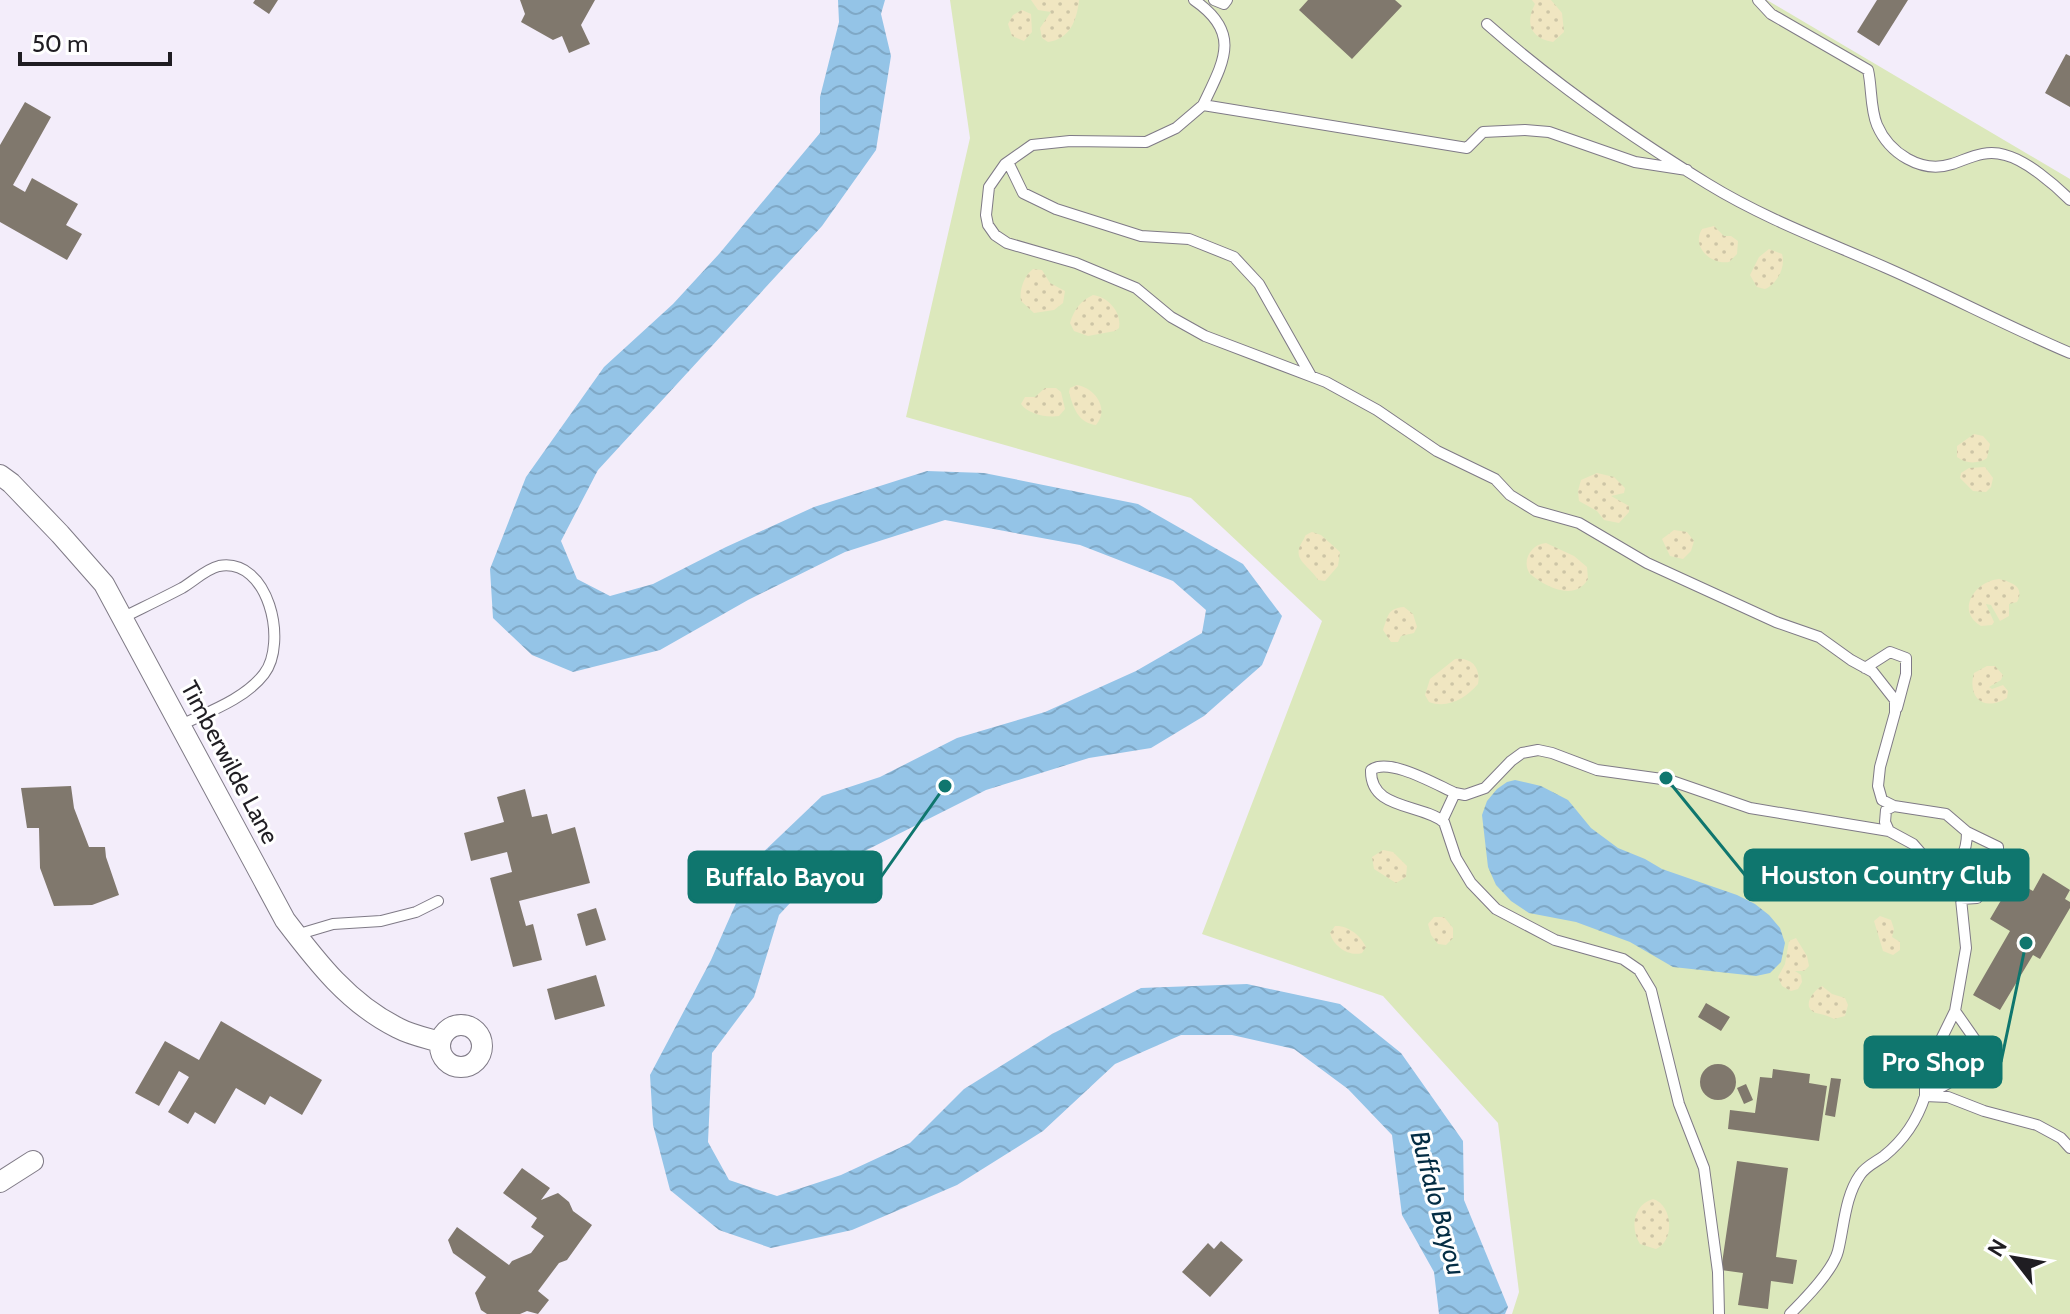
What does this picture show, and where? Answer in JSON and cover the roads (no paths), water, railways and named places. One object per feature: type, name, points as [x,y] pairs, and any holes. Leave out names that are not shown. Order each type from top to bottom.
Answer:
[{"type":"street","name":"Timberwilde Lane","points":[[0,475],[60,534],[104,584],[285,920],[296,935],[321,967],[353,999],[399,1029],[440,1042]]},
{"type":"street","points":[[0,1182],[33,1161]]},
{"type":"lane","points":[[1194,0],[1217,19],[1225,42],[1224,58],[1203,105],[1176,128],[1146,142],[1045,142],[1032,145],[1008,162],[989,187],[986,215],[995,235],[1007,243],[1119,279],[1136,288],[1190,329],[1311,376],[1377,410],[1437,451],[1495,479],[1523,504],[1536,511],[1579,523],[1647,563],[1776,622],[1810,632],[1873,672],[1895,700],[1895,713]]},
{"type":"lane","points":[[1214,0],[1224,4],[1227,0]]},
{"type":"lane","points":[[1758,0],[1771,14],[1868,70],[1876,123],[1887,141],[1917,164],[1930,167],[1949,165],[1982,152],[2006,155],[2053,183],[2070,200]]},
{"type":"lane","points":[[1487,24],[1523,56],[1637,139],[1707,184],[1763,214],[2070,353]]},
{"type":"lane","points":[[1203,105],[1467,148],[1483,132],[1549,132],[1635,162],[1687,170]]},
{"type":"lane","points":[[1008,162],[1023,193],[1056,209],[1141,236],[1189,239],[1234,257],[1259,284],[1311,376]]},
{"type":"lane","points":[[122,618],[218,566],[238,569],[261,584],[268,598],[274,628],[271,659],[264,674],[236,697],[181,725]]},
{"type":"lane","points":[[1865,668],[1890,652],[1906,658],[1906,674],[1880,767],[1878,786],[1882,800],[1894,806],[1946,814],[1967,832],[1998,847],[1998,864],[1977,898],[1961,899]]},
{"type":"lane","points":[[1719,1314],[1718,1272],[1704,1168],[1679,1104],[1651,990],[1639,970],[1623,959],[1555,940],[1496,909],[1471,883],[1456,858],[1442,821],[1417,808],[1382,798],[1374,789],[1371,770],[1378,765],[1391,765],[1465,795],[1485,788],[1522,753],[1538,750],[1552,753],[1597,770],[1669,780],[1750,808],[1889,831],[1913,844],[1961,899],[1966,948],[1955,1011],[1925,1072],[1925,1096],[1915,1120],[1901,1141],[1865,1168],[1857,1178],[1842,1225],[1838,1253],[1831,1266],[1790,1314]]},
{"type":"lane","points":[[1442,821],[1455,793]]},
{"type":"lane","points":[[1889,831],[1885,822],[1886,810],[1894,806]]},
{"type":"lane","points":[[1943,877],[1958,866],[1967,849],[1967,832]]},
{"type":"lane","points":[[296,935],[333,924],[381,921],[416,912],[438,901]]},
{"type":"lane","points":[[1925,1096],[1962,1074],[1972,1063],[1976,1041],[1955,1011]]},
{"type":"lane","points":[[1925,1096],[1948,1097],[1984,1111],[2037,1125],[2061,1138],[2070,1148]]},
{"type":"water","points":[[838,0],[885,0],[881,14],[891,56],[876,150],[822,226],[598,470],[561,541],[577,579],[610,596],[653,584],[814,507],[927,471],[984,473],[1138,504],[1243,564],[1282,616],[1262,665],[1204,716],[1151,748],[1089,758],[986,790],[815,876],[779,915],[754,997],[712,1053],[708,1142],[729,1180],[777,1196],[841,1175],[910,1143],[964,1089],[1052,1034],[1141,988],[1247,984],[1340,1004],[1401,1053],[1463,1141],[1464,1200],[1508,1307],[1505,1314],[1439,1314],[1434,1272],[1402,1215],[1392,1135],[1348,1089],[1294,1049],[1232,1035],[1181,1035],[1115,1064],[1043,1131],[957,1185],[852,1230],[771,1248],[719,1230],[670,1190],[653,1125],[650,1075],[711,960],[755,860],[822,796],[880,777],[957,738],[1045,712],[1136,671],[1202,633],[1206,610],[1173,581],[1080,545],[945,520],[845,552],[748,600],[660,650],[573,672],[532,655],[493,618],[490,569],[526,477],[604,367],[673,304],[820,133],[820,97],[839,22]]},
{"type":"water","points":[[1515,780],[1541,786],[1568,800],[1591,828],[1618,848],[1662,869],[1755,904],[1780,928],[1785,943],[1781,962],[1770,973],[1756,976],[1673,967],[1630,942],[1576,922],[1529,913],[1511,901],[1496,885],[1488,867],[1482,815],[1487,801],[1497,789]]},
{"type":"place","name":"Houston Country Club","points":[[1666,778]]},
{"type":"place","name":"Buffalo Bayou","points":[[945,786]]},
{"type":"place","name":"Pro Shop","points":[[2026,943]]}]
